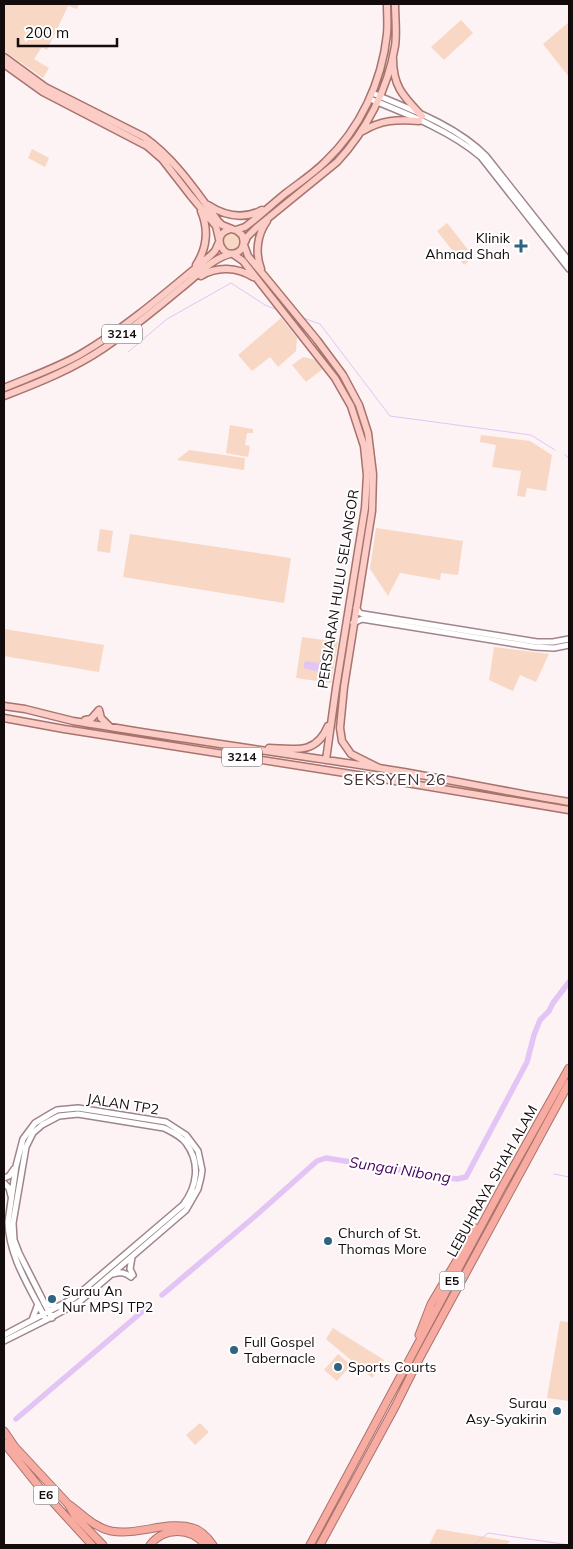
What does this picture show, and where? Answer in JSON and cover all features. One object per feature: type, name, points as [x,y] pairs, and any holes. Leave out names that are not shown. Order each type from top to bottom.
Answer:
[{"type":"highway","name":"LEBUHRAYA SHAH ALAM","points":[[310,1545],[501,1190],[569,1068]]},
{"type":"highway","name":"LEBUHRAYA SHAH ALAM","points":[[320,1545],[569,1083]]},
{"type":"highway","name":"E6","points":[[4,1431],[15,1447],[103,1545]]},
{"type":"highway","name":"E6","points":[[4,1443],[40,1488],[92,1545]]},
{"type":"highway","points":[[68,1504],[95,1525],[106,1529],[122,1532],[144,1531],[176,1525],[194,1528],[213,1545]]},
{"type":"highway","points":[[150,1545],[163,1534],[180,1531],[199,1538],[206,1545]]},
{"type":"main road","points":[[219,240],[223,233],[229,229],[235,230],[245,227],[317,169],[336,151],[355,126],[371,96],[378,77],[387,33],[387,4]]},
{"type":"main road","points":[[395,4],[394,68],[398,87],[421,118]]},
{"type":"main road","points":[[135,136],[162,159],[216,226],[221,248],[232,254],[240,251],[247,237],[256,228],[348,151],[359,135],[378,99],[386,80],[394,48]]},
{"type":"main road","points":[[4,57],[44,89]]},
{"type":"main road","points":[[4,64],[44,89],[158,148],[174,163],[222,225],[242,235],[244,244]]},
{"type":"main road","points":[[359,135],[374,125],[386,121],[421,118]]},
{"type":"main road","points":[[205,203],[223,213],[238,216],[251,215],[270,206]]},
{"type":"main road","points":[[192,271],[206,242],[204,219],[198,204]]},
{"type":"main road","points":[[271,290],[257,258],[257,247],[263,226],[277,212]]},
{"type":"main road","name":"3214","points":[[4,388],[81,354],[113,333],[192,271],[215,250],[219,240]]},
{"type":"main road","name":"PERSIARAN HULU SELANGOR","points":[[244,244],[248,256],[271,290],[343,389],[357,421],[364,446],[367,475],[365,508],[326,760]]},
{"type":"main road","name":"3214","points":[[4,396],[42,381],[104,348],[180,290],[218,258],[232,254]]},
{"type":"main road","name":"PERSIARAN HULU SELANGOR","points":[[232,254],[242,261],[271,290],[317,340],[343,375],[359,406],[368,433],[374,496],[353,623],[340,728],[342,741],[351,754],[379,768]]},
{"type":"main road","points":[[180,290],[207,272],[234,269],[251,276],[271,290]]},
{"type":"main road","name":"3214","points":[[4,706],[25,709],[73,721],[379,768],[434,777],[487,789],[569,802]]},
{"type":"main road","points":[[25,709],[53,712],[87,720],[94,718],[99,710],[101,718],[110,727]]},
{"type":"main road","name":"3214","points":[[4,718],[64,730],[480,794],[569,810]]},
{"type":"main road","points":[[240,747],[303,749],[313,746],[320,740],[331,719]]},
{"type":"main road","points":[[326,760],[332,766],[450,785],[480,794]]},
{"type":"street","points":[[371,96],[458,133],[477,147],[569,261]]},
{"type":"street","points":[[421,118],[481,157],[569,269]]},
{"type":"street","points":[[356,608],[363,614],[529,640],[553,642],[569,639]]},
{"type":"street","points":[[353,623],[362,619],[536,647],[554,648],[569,646]]},
{"type":"street","name":"JALAN TP2","points":[[4,1341],[48,1316],[79,1302],[186,1210],[198,1189],[202,1170],[198,1151],[186,1135],[166,1122],[78,1108],[57,1110],[35,1123],[27,1132],[23,1139],[16,1166],[8,1222],[12,1251],[48,1316]]},
{"type":"street","name":"JALAN TP2","points":[[4,1334],[48,1316],[74,1298],[183,1205],[190,1196],[196,1179],[196,1172],[192,1154],[186,1143],[176,1134],[164,1128],[78,1114],[59,1116],[33,1133],[26,1147],[13,1223],[19,1253],[41,1303]]},
{"type":"street","points":[[4,1178],[12,1173],[16,1166]]},
{"type":"street","points":[[4,1183],[10,1190],[11,1202]]},
{"type":"street","points":[[110,1275],[120,1272],[132,1276],[130,1269],[132,1257]]},
{"type":"street","points":[[32,1321],[41,1303],[60,1307]]},
{"type":"shaded area","points":[[4,4],[79,4],[77,9],[68,6],[47,50],[42,47],[34,59],[49,68],[43,78],[4,51]]},
{"type":"shaded area","points":[[461,20],[473,33],[444,60],[431,47]]},
{"type":"shaded area","points":[[569,22],[569,77],[543,44]]},
{"type":"shaded area","points":[[32,149],[49,158],[45,167],[28,158]]},
{"type":"shaded area","points":[[447,223],[474,257],[464,265],[437,231]]},
{"type":"shaded area","points":[[232,233],[238,236],[241,242],[238,248],[232,251],[226,248],[223,242],[226,236]]},
{"type":"shaded area","points":[[281,318],[297,338],[296,351],[278,367],[270,357],[252,371],[238,355]]},
{"type":"shaded area","points":[[303,357],[317,360],[324,368],[306,382],[292,365]]},
{"type":"shaded area","points":[[230,425],[253,429],[253,433],[247,433],[245,445],[250,446],[248,457],[226,453]]},
{"type":"shaded area","points":[[481,435],[530,441],[552,455],[546,491],[527,488],[525,497],[517,496],[521,471],[492,467],[496,445],[480,442]]},
{"type":"shaded area","points":[[189,450],[245,458],[244,470],[177,460]]},
{"type":"shaded area","points":[[376,528],[463,541],[458,575],[441,573],[440,580],[400,573],[388,596],[370,569]]},
{"type":"shaded area","points":[[100,529],[113,531],[110,553],[97,551]]},
{"type":"shaded area","points":[[130,534],[291,558],[284,603],[123,577]]},
{"type":"shaded area","points":[[4,629],[104,645],[99,672],[4,656]]},
{"type":"shaded area","points":[[302,637],[338,642],[331,683],[296,678]]},
{"type":"shaded area","points":[[494,647],[549,654],[536,682],[520,675],[513,691],[489,680]]},
{"type":"shaded area","points":[[322,657],[324,677],[319,672],[304,668],[306,661],[319,663]]},
{"type":"shaded area","points":[[560,1321],[569,1322],[569,1401],[547,1398]]},
{"type":"shaded area","points":[[333,1328],[384,1360],[372,1378],[326,1339]]},
{"type":"shaded area","name":"Sports Courts","points":[[338,1354],[351,1365],[337,1381],[324,1370]]},
{"type":"shaded area","points":[[200,1423],[209,1432],[195,1445],[186,1435]]},
{"type":"shaded area","points":[[437,1529],[510,1541],[506,1545],[429,1545]]},
{"type":"waterway","points":[[128,352],[167,319],[231,283],[265,305],[278,310]]},
{"type":"waterway","points":[[303,318],[320,324],[390,416],[531,435],[555,450]]},
{"type":"waterway","points":[[565,455],[569,458]]},
{"type":"waterway","name":"Sungai Nibong","points":[[162,1295],[317,1161],[326,1158],[457,1179],[466,1177],[527,1062],[540,1020],[549,1011],[569,982]]},
{"type":"waterway","points":[[554,1174],[569,1177]]},
{"type":"waterway","points":[[16,1419],[150,1305]]},
{"type":"waterway","points":[[474,1545],[488,1533],[569,1545]]},
{"type":"place","name":"Klinik Ahmad Shah","points":[[521,246]]},
{"type":"place","name":"Church of St. Thomas More","points":[[328,1241]]},
{"type":"place","name":"Surau An Nur MPSJ TP2","points":[[52,1299]]},
{"type":"place","name":"Full Gospel Tabernacle","points":[[234,1350]]},
{"type":"place","name":"Sports Courts","points":[[338,1367]]},
{"type":"place","name":"Surau Asy-Syakirin","points":[[557,1411]]},
{"type":"district","name":"SEKSYEN 26","points":[[395,779]]}]
